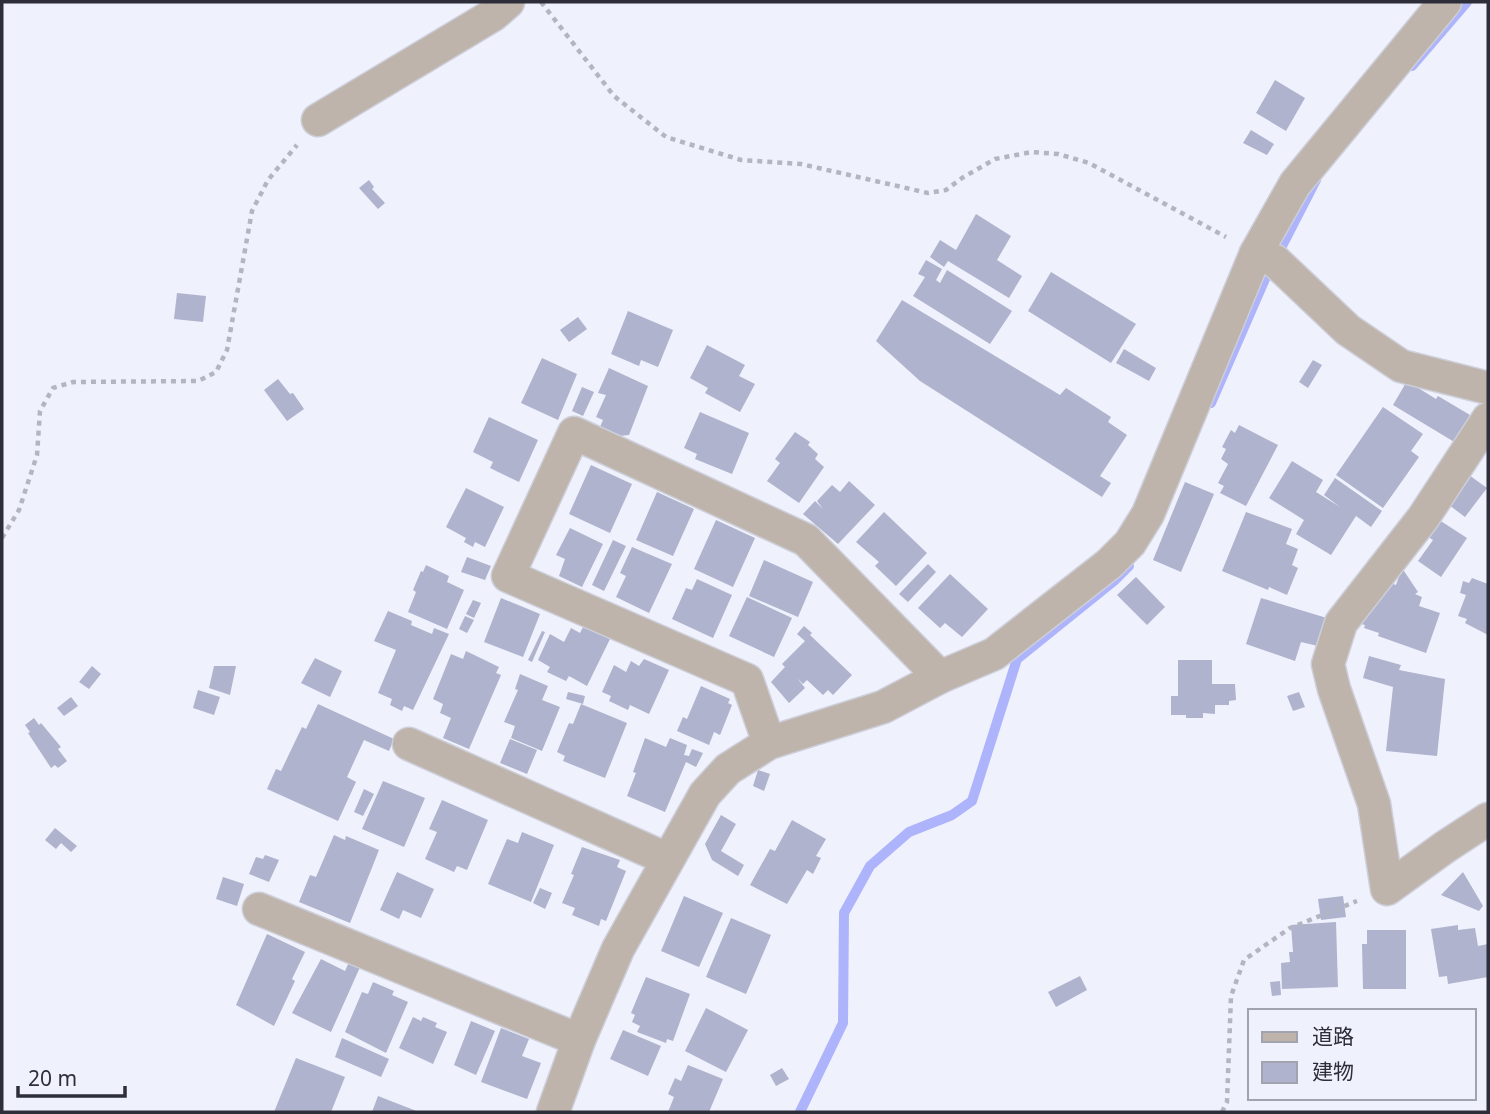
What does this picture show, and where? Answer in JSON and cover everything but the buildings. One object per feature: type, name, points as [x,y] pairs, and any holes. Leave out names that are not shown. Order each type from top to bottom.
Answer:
[{"type":"street","points":[[318,120],[493,15],[508,2]]},
{"type":"street","points":[[553,1112],[579,1040],[618,949],[705,794],[728,769],[769,743],[883,707],[940,677],[994,654],[1109,564],[1130,543],[1148,514],[1256,253],[1295,184],[1445,2]]},
{"type":"street","points":[[1256,253],[1275,261],[1348,330],[1401,366],[1488,388]]},
{"type":"street","points":[[1488,419],[1423,518],[1341,623],[1328,664],[1334,689],[1374,804],[1387,889],[1488,819]]},
{"type":"street","points":[[769,743],[747,680],[508,576],[574,433],[806,540],[940,677]]},
{"type":"street","points":[[409,744],[667,859]]},
{"type":"street","points":[[259,909],[579,1040]]},
{"type":"path","points":[[540,2],[614,96],[666,137],[741,160],[802,164],[928,193],[946,190],[995,159],[1032,152],[1058,154],[1089,163],[1256,253]]},
{"type":"path","points":[[2,538],[19,510],[37,454],[40,411],[53,388],[73,382],[198,380],[216,372],[227,350],[252,211],[268,180],[318,120]]},
{"type":"path","points":[[1222,1112],[1227,1102],[1231,996],[1244,960],[1290,928],[1387,889]]},
{"type":"waterway","points":[[1412,66],[1467,2]]},
{"type":"waterway","points":[[1211,403],[1265,279],[1316,180]]},
{"type":"waterway","points":[[800,1112],[843,1023],[844,913],[870,866],[909,832],[952,815],[972,801],[1017,659],[1129,566]]}]
